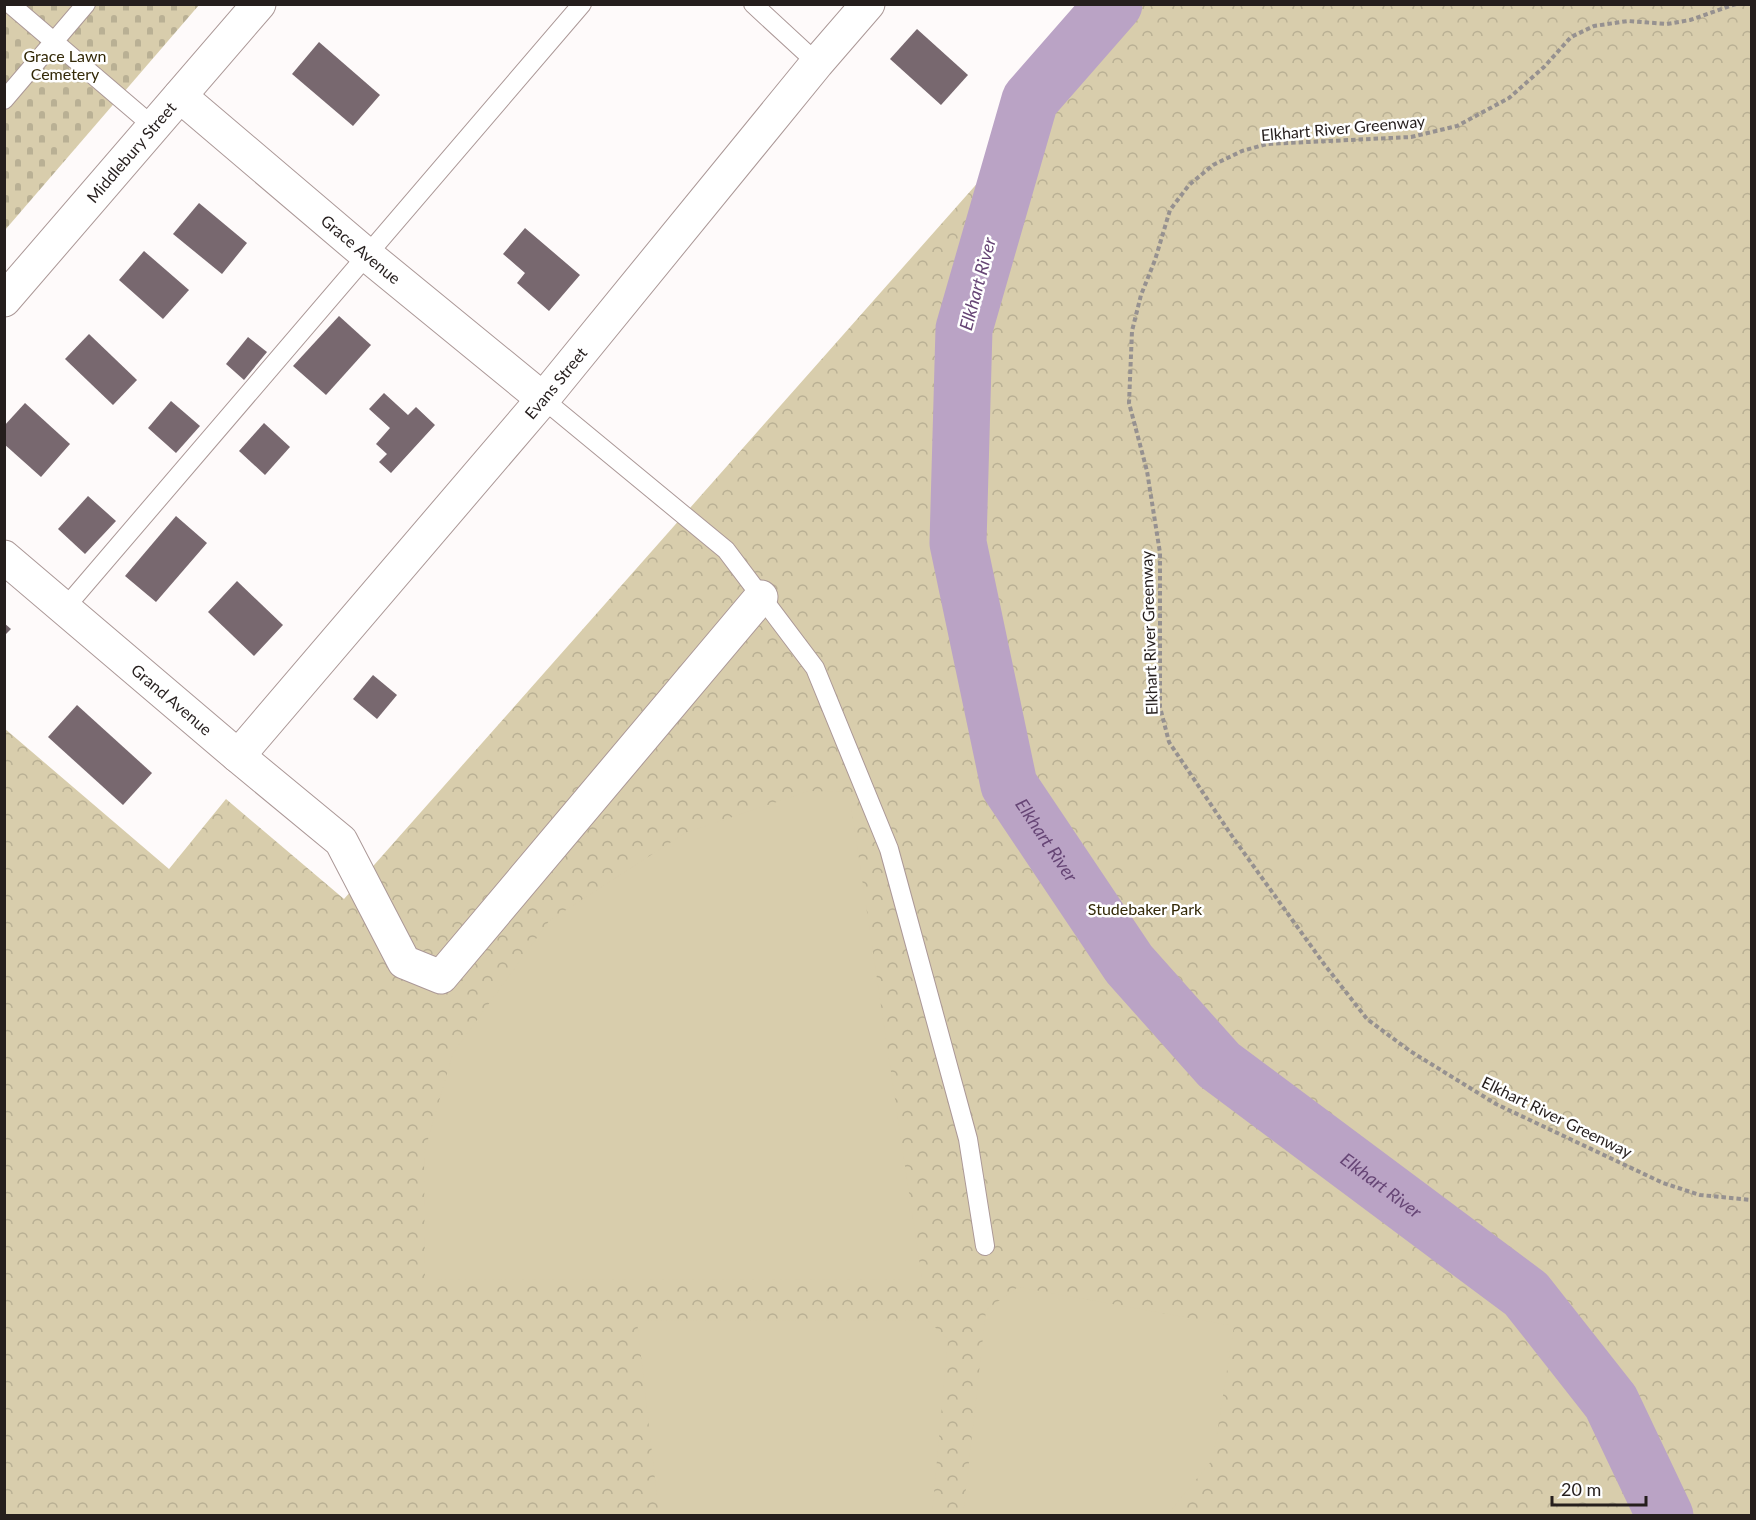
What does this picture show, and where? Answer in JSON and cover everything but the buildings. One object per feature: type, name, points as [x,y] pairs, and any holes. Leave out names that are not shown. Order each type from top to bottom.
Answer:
[{"type":"street","name":"Middlebury Street","points":[[4,300],[259,4]]},
{"type":"street","name":"Evans Street","points":[[237,756],[543,399],[868,4]]},
{"type":"street","name":"Grace Avenue","points":[[180,96],[367,255],[543,399]]},
{"type":"street","name":"Grand Avenue","points":[[4,557],[237,756],[341,841],[404,962],[441,977],[761,597]]},
{"type":"lane","points":[[10,4],[154,127]]},
{"type":"lane","points":[[4,100],[86,4]]},
{"type":"lane","points":[[64,609],[582,4]]},
{"type":"lane","points":[[753,4],[818,63]]},
{"type":"lane","points":[[543,399],[726,550],[815,668],[889,849],[968,1139],[985,1246]]},
{"type":"path","name":"Elkhart River Greenway","points":[[1736,4],[1690,20],[1667,24],[1628,21],[1594,26],[1571,37],[1544,67],[1509,98],[1456,126],[1412,136],[1267,144],[1214,165],[1189,185],[1170,210],[1141,296],[1132,331],[1129,403],[1147,471],[1160,553],[1160,706],[1168,742],[1324,964],[1367,1018],[1410,1051],[1496,1104],[1663,1183],[1700,1195],[1752,1200]]},
{"type":"green space","name":"Grace Lawn Cemetery","points":[[5,5],[199,5],[5,230]]},
{"type":"green space","name":"Studebaker Park","points":[[1135,5],[1751,5],[1751,1515],[5,1515],[4,728],[169,869],[226,799],[344,899]]},
{"type":"green space","points":[[809,791],[849,792],[922,1279],[425,1280],[424,1153],[453,1053],[549,921],[685,833]]},
{"type":"green space","points":[[1018,1287],[1234,1326],[1213,1459],[1167,1515],[963,1515],[986,1310]]},
{"type":"green space","points":[[927,1320],[948,1339],[932,1515],[659,1515],[637,1321]]},
{"type":"waterway","name":"Elkhart River","points":[[1114,4],[1030,100],[964,329],[958,543],[1009,785],[1129,964],[1219,1065],[1526,1294],[1611,1402],[1665,1516]]}]
